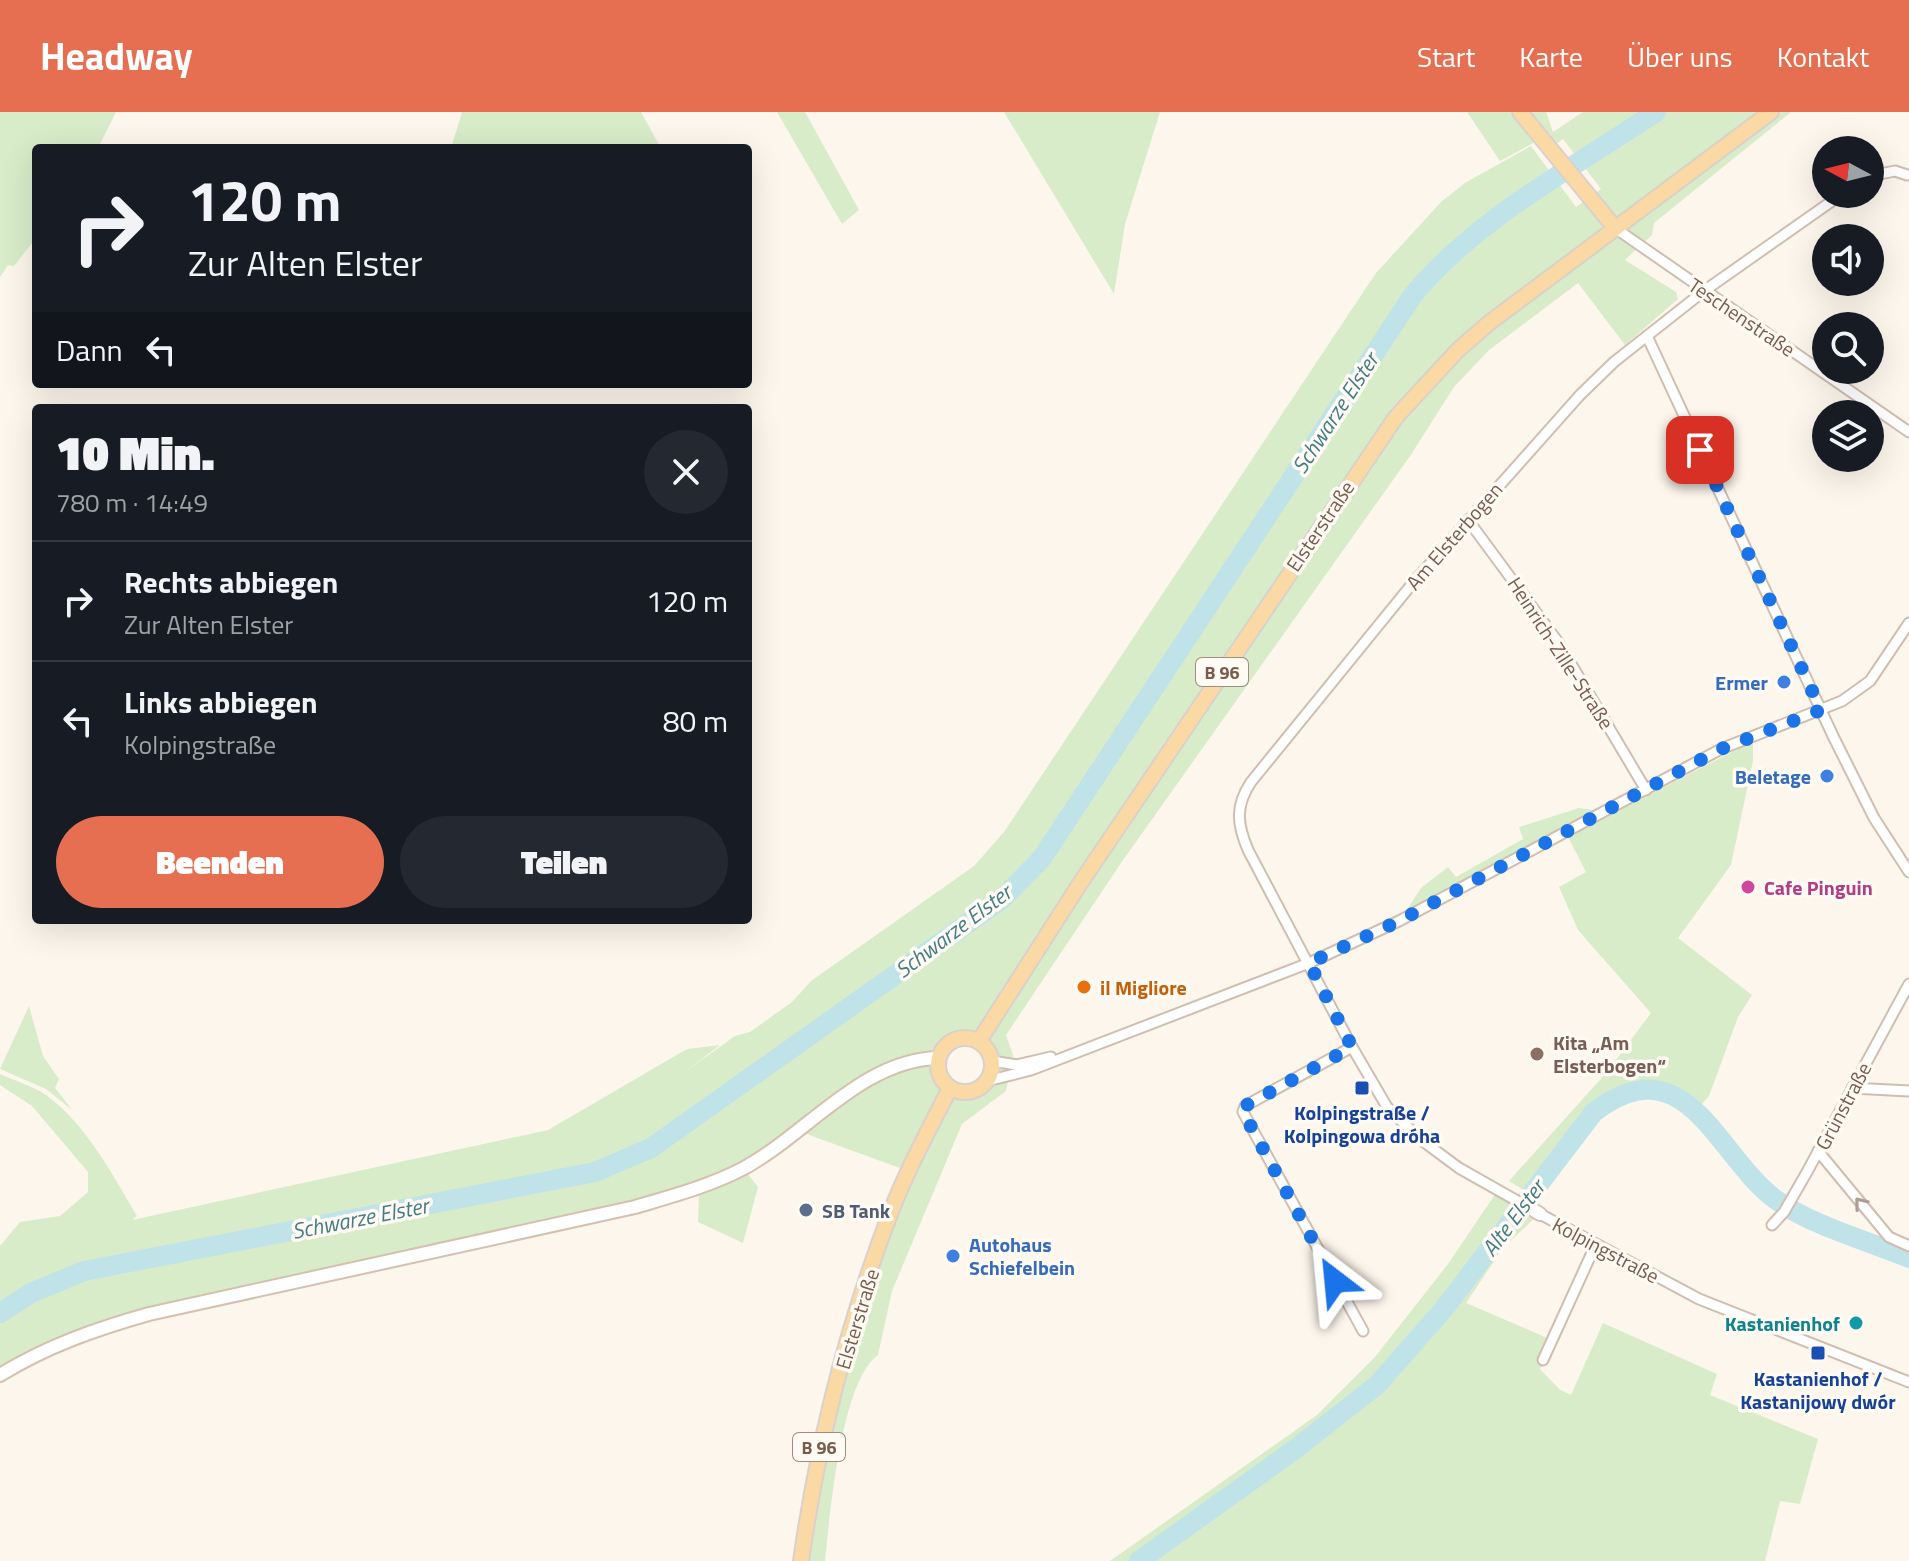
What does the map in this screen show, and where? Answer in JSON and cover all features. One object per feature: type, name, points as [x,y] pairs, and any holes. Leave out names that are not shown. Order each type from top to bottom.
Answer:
[{"type":"main road","points":[[1520,112],[1615,228]]},
{"type":"main road","name":"Elsterstraße","points":[[979,1041],[1081,882],[1396,417],[1458,350],[1771,112]]},
{"type":"main road","points":[[968,1037],[979,1041],[986,1047],[992,1061],[987,1081],[974,1091],[950,1088],[939,1075],[938,1058],[952,1040],[968,1037]]},
{"type":"main road","points":[[0,1375],[31,1356],[89,1331],[149,1314],[635,1207],[699,1188],[744,1168],[788,1141],[877,1073],[917,1059],[938,1058]]},
{"type":"main road","name":"Elsterstraße","points":[[801,1561],[822,1431],[866,1287],[892,1208],[950,1088]]},
{"type":"street","points":[[1884,173],[1895,171],[1907,175]]},
{"type":"street","name":"Am Elsterbogen","points":[[1309,963],[1243,838],[1238,815],[1242,796],[1468,520],[1580,395],[1614,362],[1704,291],[1822,208]]},
{"type":"street","name":"Teschenstraße","points":[[1615,228],[1909,432]]},
{"type":"street","points":[[1647,336],[1821,710],[1874,818],[1909,872]]},
{"type":"street","name":"Heinrich-Zille-Straße","points":[[1468,520],[1558,642],[1646,790]]},
{"type":"street","points":[[987,1081],[1015,1076],[1309,963],[1399,921],[1750,736],[1842,701],[1870,681],[1909,623]]},
{"type":"street","name":"Kolpingstraße","points":[[1309,963],[1374,1087],[1398,1119],[1459,1168],[1595,1246],[1731,1313],[1909,1382]]},
{"type":"street","name":"Grünstraße","points":[[1772,1225],[1791,1200],[1909,984]]},
{"type":"street","points":[[1352,1047],[1245,1106],[1243,1112],[1363,1331]]},
{"type":"street","points":[[992,1061],[1017,1065],[1062,1056]]},
{"type":"street","points":[[1852,1088],[1909,1091]]},
{"type":"street","points":[[1818,1151],[1883,1231],[1909,1246]]},
{"type":"street","points":[[1543,1360],[1595,1246]]},
{"type":"green space","points":[[0,112],[116,112],[100,144],[32,144],[32,243],[14,266],[8,265],[0,277]]},
{"type":"green space","points":[[462,112],[641,112],[659,144],[452,144]]},
{"type":"green space","points":[[777,112],[805,112],[859,210],[842,224]]},
{"type":"green space","points":[[1004,112],[1160,112],[1125,224],[1114,294]]},
{"type":"green space","points":[[1467,112],[1519,112],[1541,139],[1500,161]]},
{"type":"green space","points":[[1522,112],[1546,112],[1553,132],[1583,112],[1791,112],[1654,223],[1652,235],[1625,260],[1676,292],[1678,299],[1625,345],[1578,283],[1489,350],[1454,387],[1410,456],[1121,863],[1006,1035],[1013,1055],[1006,1091],[962,1124],[892,1291],[878,1355],[865,1369],[855,1392],[840,1450],[825,1561],[801,1561],[824,1432],[908,1171],[801,1132],[895,1063],[744,1169],[758,1187],[743,1243],[698,1222],[699,1189],[149,1314],[0,1375],[0,1246],[20,1222],[60,1216],[88,1192],[88,1172],[32,1106],[0,1085],[0,1074],[41,1092],[73,1120],[128,1200],[137,1216],[132,1220],[548,1130],[687,1049],[720,1045],[686,1071],[735,1036],[750,1032],[792,1002],[811,981],[974,866],[1004,832],[1376,273],[1441,202],[1465,183],[1531,146],[1576,207],[1601,189],[1563,139],[1550,148]],"holes":[[[962,1037],[971,1038],[988,1051],[991,1073],[988,1081],[966,1093],[950,1088],[937,1067],[943,1048]]]},
{"type":"green space","points":[[1753,741],[1753,761],[1731,865],[1678,938],[1752,995],[1738,1017],[1709,1096],[1701,1105],[1694,1105],[1644,1090],[1616,1096],[1595,1113],[1558,1162],[1527,1192],[1509,1181],[1607,1072],[1651,1013],[1578,930],[1559,887],[1586,872],[1568,837]]},
{"type":"green space","points":[[1579,808],[1607,812],[1401,919],[1421,888],[1448,867],[1456,877],[1523,839],[1519,827]]},
{"type":"green space","points":[[29,1006],[43,1056],[59,1079],[55,1088],[72,1110],[46,1089],[0,1069]]},
{"type":"green space","points":[[1498,1190],[1539,1214],[1503,1248],[1466,1303],[1552,1340],[1540,1369],[1559,1389],[1571,1395],[1603,1323],[1717,1374],[1710,1395],[1818,1439],[1800,1504],[1780,1501],[1765,1561],[1110,1561],[1317,1415],[1375,1357],[1448,1264]]},
{"type":"waterway","name":"Schwarze Elster","points":[[0,1313],[31,1293],[84,1271],[595,1172],[651,1148],[1002,899],[1042,858],[1413,295],[1438,267],[1496,218],[1656,112]]},
{"type":"waterway","name":"Alte Elster","points":[[1139,1561],[1294,1450],[1377,1385],[1443,1310],[1594,1112],[1626,1094],[1653,1090],[1676,1097],[1697,1113],[1754,1180],[1775,1199],[1822,1225],[1909,1258]]},
{"type":"place","name":"Ermer","points":[[1784,682]]},
{"type":"place","name":"Beletage","points":[[1827,776]]},
{"type":"place","name":"Cafe Pinguin","points":[[1748,887]]},
{"type":"place","name":"il Migliore","points":[[1084,987]]},
{"type":"place","name":"Kita „Am Elsterbogen“","points":[[1537,1054]]},
{"type":"place","name":"Kolpingstraße / Kolpingowa dróha","points":[[1362,1088]]},
{"type":"place","name":"SB Tank","points":[[806,1210]]},
{"type":"place","name":"Autohaus Schiefelbein","points":[[953,1256]]},
{"type":"place","name":"Kastanienhof","points":[[1856,1323]]},
{"type":"place","name":"Kastanienhof / Kastanijowy dwór","points":[[1818,1353]]},
{"type":"route","points":[[1335,1281],[1243,1112],[1245,1106],[1352,1047],[1309,963],[1399,921],[1721,749],[1760,731],[1821,710],[1700,450]]}]
